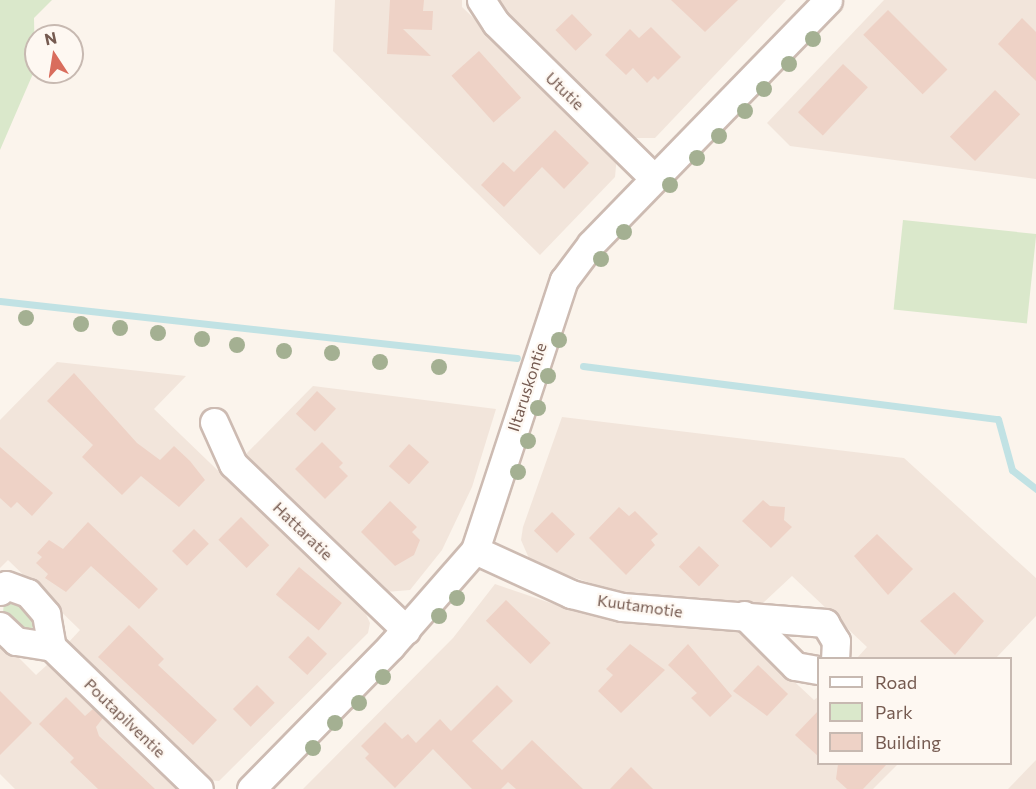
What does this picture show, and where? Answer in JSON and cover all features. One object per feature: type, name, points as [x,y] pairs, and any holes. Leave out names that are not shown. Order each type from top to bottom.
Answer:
[{"type":"street","name":"Ututie","points":[[481,0],[496,23],[654,178]]},
{"type":"street","name":"Iltaruskontie","points":[[251,789],[406,630],[475,550],[564,280],[654,178],[828,0]]},
{"type":"street","name":"Hattaratie","points":[[213,422],[233,464],[406,630]]},
{"type":"street","name":"Kuutamotie","points":[[475,550],[571,594],[606,603],[825,623],[836,641],[835,657]]},
{"type":"street","points":[[0,591],[6,585],[28,593],[46,614],[52,647],[16,641],[0,626]]},
{"type":"street","points":[[744,615],[795,666],[817,670]]},
{"type":"street","name":"Poutapilventie","points":[[52,647],[199,789]]},
{"type":"shaded area","points":[[335,0],[462,0],[462,7],[617,155],[615,177],[540,255],[333,51]]},
{"type":"shaded area","points":[[491,0],[786,0],[655,138],[633,138]]},
{"type":"shaded area","points":[[884,0],[1036,0],[1036,179],[790,146],[767,123]]},
{"type":"shaded area","points":[[57,362],[186,376],[154,409],[365,612],[370,623],[368,633],[219,781],[207,780],[68,643],[80,630],[8,560],[0,568],[0,420]]},
{"type":"shaded area","points":[[313,386],[496,409],[472,487],[442,550],[410,590],[386,592],[246,454]]},
{"type":"shaded area","points":[[562,417],[904,458],[1036,578],[1036,616],[997,657],[858,657],[867,647],[792,576],[763,603],[629,596],[531,563],[521,540],[523,527]]},
{"type":"shaded area","points":[[495,584],[574,611],[635,624],[739,630],[814,700],[817,698],[817,765],[897,765],[873,789],[303,789],[453,638]]},
{"type":"shaded area","points":[[0,639],[36,675],[48,664],[178,789],[15,789],[0,774]]},
{"type":"shaded area","points":[[1036,760],[1036,789],[1008,789]]},
{"type":"green space","points":[[0,0],[52,0],[34,18],[34,24],[24,24],[24,84],[29,84],[0,150]]},
{"type":"green space","points":[[903,220],[1036,234],[1027,324],[894,310]]},
{"type":"green space","points":[[18,597],[35,617],[32,631],[18,631],[3,613],[4,601]]},
{"type":"building","points":[[390,0],[424,0],[423,11],[433,11],[432,30],[403,29],[431,56],[387,54]]},
{"type":"building","points":[[671,0],[738,0],[705,32]]},
{"type":"building","points":[[888,10],[947,69],[923,94],[863,35]]},
{"type":"building","points":[[572,14],[592,35],[576,51],[555,30]]},
{"type":"building","points":[[1022,18],[1036,32],[1036,81],[998,44]]},
{"type":"building","points":[[651,27],[681,57],[658,80],[654,76],[647,83],[633,68],[626,75],[605,55],[630,29],[639,38]]},
{"type":"building","points":[[479,51],[521,98],[494,123],[452,76]]},
{"type":"building","points":[[843,64],[868,87],[823,135],[798,112]]},
{"type":"building","points":[[995,90],[1020,114],[975,161],[950,137]]},
{"type":"building","points":[[555,130],[589,163],[564,189],[542,167],[504,207],[481,185],[503,162],[514,172]]},
{"type":"building","points":[[74,373],[137,443],[160,460],[174,446],[205,480],[179,507],[141,476],[122,495],[82,457],[93,445],[47,401]]},
{"type":"building","points":[[317,391],[336,409],[315,431],[296,414]]},
{"type":"building","points":[[322,442],[343,463],[339,467],[348,476],[325,499],[295,469]]},
{"type":"building","points":[[409,444],[429,462],[409,484],[389,466]]},
{"type":"building","points":[[0,447],[53,493],[32,516],[17,502],[11,508],[0,498]]},
{"type":"building","points":[[763,500],[770,506],[785,507],[784,520],[792,527],[771,548],[742,521]]},
{"type":"building","points":[[390,501],[417,527],[412,532],[420,540],[414,555],[395,566],[361,532]]},
{"type":"building","points":[[619,507],[629,516],[635,511],[658,534],[651,540],[655,545],[626,575],[589,538]]},
{"type":"building","points":[[552,512],[575,534],[557,553],[534,531]]},
{"type":"building","points":[[241,517],[269,545],[247,568],[218,540]]},
{"type":"building","points":[[88,522],[158,589],[139,609],[91,566],[66,592],[45,578],[48,574],[36,563],[42,557],[37,553],[49,540],[63,549]]},
{"type":"building","points":[[194,529],[209,544],[187,566],[172,551]]},
{"type":"building","points":[[877,534],[913,569],[888,595],[854,556]]},
{"type":"building","points":[[699,546],[719,565],[699,586],[679,567]]},
{"type":"building","points":[[299,567],[342,603],[319,631],[276,595]]},
{"type":"building","points":[[954,592],[984,621],[955,655],[920,621]]},
{"type":"building","points":[[506,600],[551,643],[530,664],[486,621]]},
{"type":"building","points":[[129,625],[164,659],[158,665],[217,720],[193,745],[98,657]]},
{"type":"building","points":[[308,636],[327,654],[307,675],[288,657]]},
{"type":"building","points":[[630,644],[665,670],[621,713],[598,691],[613,675],[606,669]]},
{"type":"building","points":[[688,644],[732,696],[710,717],[691,698],[697,693],[668,665]]},
{"type":"building","points":[[758,665],[788,694],[767,716],[733,691]]},
{"type":"building","points":[[257,685],[275,703],[251,727],[233,709]]},
{"type":"building","points":[[497,685],[513,701],[472,741],[502,770],[532,740],[583,789],[516,789],[508,782],[501,789],[472,789],[433,749],[395,788],[365,758],[369,754],[361,746],[385,722],[402,739],[408,734],[416,743],[440,719],[451,731]]},
{"type":"building","points":[[0,691],[32,723],[0,755]]},
{"type":"building","points":[[66,697],[85,716],[93,709],[103,718],[96,727],[99,736],[155,789],[98,789],[70,762],[74,758],[39,724]]},
{"type":"building","points":[[817,712],[817,755],[795,735]]},
{"type":"building","points":[[838,765],[886,765],[863,789],[847,789],[836,779]]},
{"type":"building","points":[[631,767],[653,789],[610,789]]},
{"type":"waterway","points":[[0,301],[517,358]]},
{"type":"waterway","points":[[583,366],[998,419],[1012,470],[1036,489]]}]
